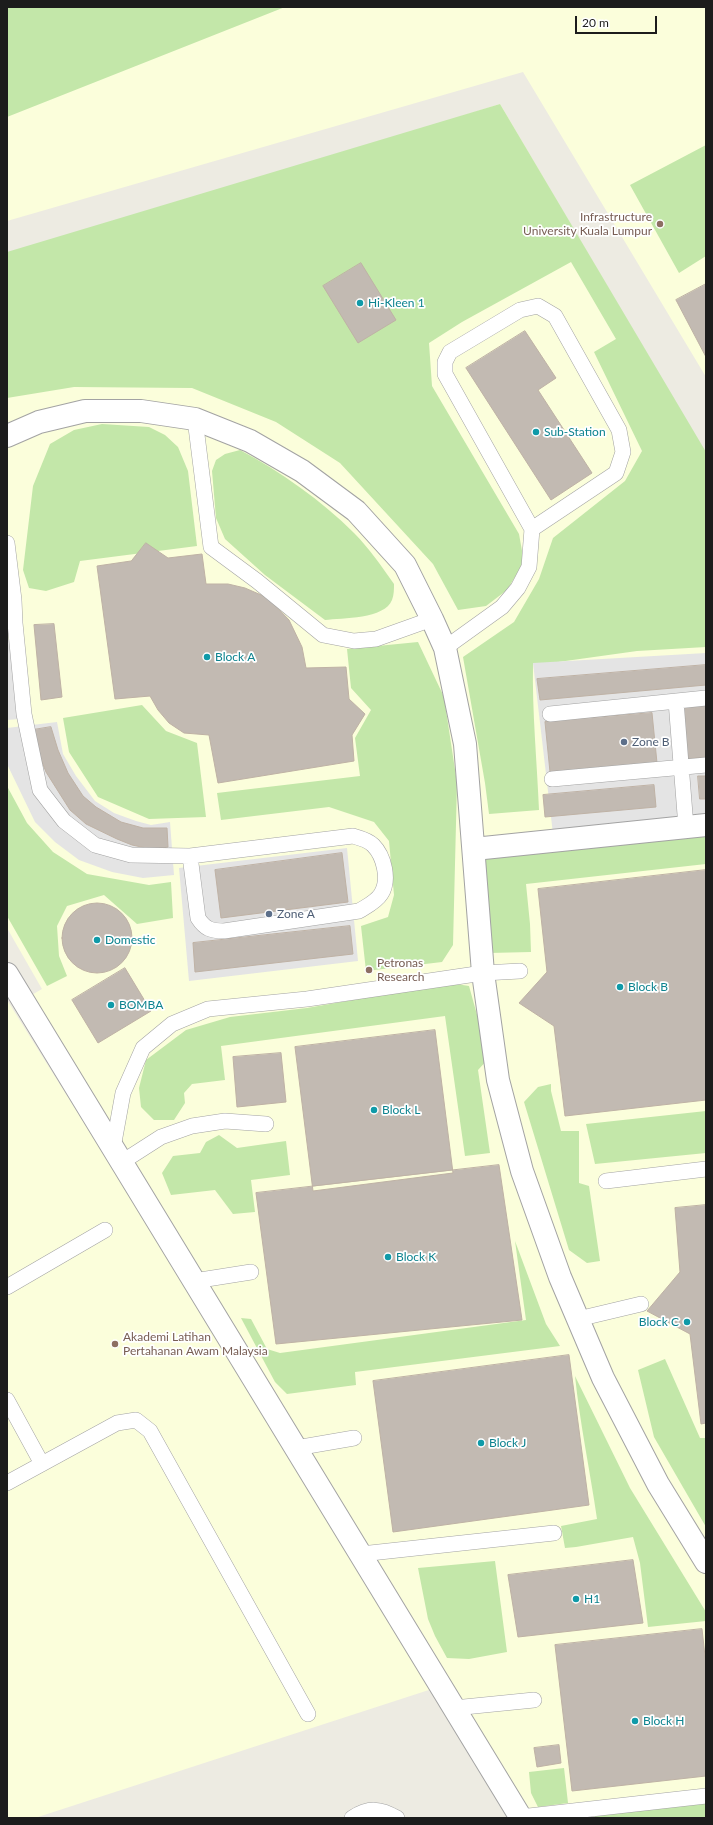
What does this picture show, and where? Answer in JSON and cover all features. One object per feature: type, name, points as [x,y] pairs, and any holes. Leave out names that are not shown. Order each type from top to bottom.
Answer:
[{"type":"street","points":[[7,436],[38,422],[85,411],[141,411],[195,419],[250,441],[302,471],[356,511],[405,565],[445,648],[466,744],[483,973],[498,1080],[522,1171],[560,1277],[603,1378],[658,1484],[706,1562]]},
{"type":"street","points":[[474,849],[696,826]]},
{"type":"street","points":[[7,974],[521,1818]]},
{"type":"lane","points":[[445,648],[502,607],[518,588],[529,567],[532,529],[445,374],[445,362],[450,352],[520,310],[538,306],[555,316],[619,430],[623,452],[616,473],[532,529]]},
{"type":"lane","points":[[195,419],[210,548],[257,581],[323,635],[354,640],[376,639],[432,619]]},
{"type":"lane","points":[[7,543],[14,600],[24,714],[40,790],[64,821],[95,845],[131,855],[190,856],[353,836],[363,838],[372,844],[384,866],[386,882],[381,893],[374,901],[359,911],[224,931],[213,931],[203,926],[198,918],[190,856]]},
{"type":"lane","points":[[550,714],[706,698]]},
{"type":"lane","points":[[676,701],[682,767],[696,826]]},
{"type":"lane","points":[[552,779],[706,765]]},
{"type":"lane","points":[[266,1124],[225,1120],[192,1126],[118,1155],[123,1093],[143,1048],[172,1024],[208,1010],[307,999],[483,973],[520,971]]},
{"type":"lane","points":[[606,1181],[706,1169]]},
{"type":"lane","points":[[7,1286],[105,1230]]},
{"type":"lane","points":[[194,1281],[251,1272]]},
{"type":"lane","points":[[578,1319],[641,1304]]},
{"type":"lane","points":[[7,1400],[42,1464]]},
{"type":"lane","points":[[7,1484],[117,1423],[136,1420],[150,1430],[308,1714]]},
{"type":"lane","points":[[296,1448],[354,1438]]},
{"type":"lane","points":[[361,1554],[554,1534]]},
{"type":"lane","points":[[454,1708],[534,1700]]},
{"type":"lane","points":[[521,1818],[706,1796]]},
{"type":"lane","points":[[352,1818],[370,1810],[385,1811],[397,1818]]},
{"type":"shaded area","points":[[7,7],[706,7],[706,377],[523,72],[7,221]]},
{"type":"shaded area","name":"Petronas Research","points":[[500,104],[706,454],[706,1818],[514,1818],[435,1688],[35,1818],[7,1818],[7,1000],[168,1257],[23,1000],[42,989],[7,928],[7,259]]},
{"type":"shaded area","points":[[12,639],[20,719],[7,720],[7,640]]},
{"type":"shaded area","name":"Zone B","points":[[706,653],[706,821],[553,834],[533,663]]},
{"type":"shaded area","points":[[57,722],[63,754],[76,776],[95,801],[114,813],[136,821],[151,825],[170,822],[174,875],[143,878],[112,872],[79,860],[55,842],[35,822],[7,764],[7,728]]},
{"type":"shaded area","name":"Zone A","points":[[347,848],[358,961],[189,981],[179,868]]},
{"type":"green space","points":[[7,7],[285,7],[7,117]]},
{"type":"green space","points":[[500,104],[706,452],[706,647],[637,651],[551,663],[533,663],[534,718],[539,810],[489,814],[463,657],[514,622],[539,579],[553,538],[625,481],[642,451],[594,352],[616,339],[571,262],[462,322],[429,343],[432,386],[519,534],[524,562],[507,590],[486,606],[458,610],[433,564],[340,463],[276,422],[192,388],[74,387],[7,398],[7,252]]},
{"type":"green space","points":[[706,145],[706,256],[679,273],[630,185]]},
{"type":"green space","points":[[102,424],[149,427],[165,435],[178,447],[188,471],[197,546],[80,561],[74,582],[46,591],[29,588],[23,570],[33,486],[50,444],[74,430]]},
{"type":"green space","points":[[240,450],[300,487],[328,509],[360,539],[394,584],[393,598],[388,606],[381,611],[372,614],[352,618],[325,620],[265,575],[225,539],[216,518],[212,471],[216,460],[225,454]]},
{"type":"green space","points":[[418,642],[444,697],[457,783],[453,945],[442,962],[366,971],[361,926],[388,917],[394,895],[389,841],[374,822],[329,807],[221,820],[217,793],[360,776],[355,738],[371,710],[351,688],[347,649]]},
{"type":"green space","points":[[142,705],[166,731],[197,743],[206,817],[149,819],[98,797],[69,752],[63,718]]},
{"type":"green space","points":[[7,786],[27,823],[53,852],[87,874],[149,885],[171,882],[173,918],[137,924],[104,895],[67,906],[57,926],[59,956],[67,976],[47,986],[7,916]]},
{"type":"green space","points":[[706,832],[706,864],[526,884],[531,952],[489,953],[481,856]]},
{"type":"green space","points":[[450,983],[469,986],[489,1058],[478,1070],[490,1153],[465,1156],[445,1016],[221,1046],[225,1080],[192,1084],[184,1093],[185,1103],[174,1120],[154,1120],[141,1107],[139,1088],[146,1060],[186,1030],[230,1017],[307,1008]]},
{"type":"green space","points":[[551,1084],[551,1091],[561,1131],[579,1131],[579,1183],[589,1186],[600,1261],[587,1263],[569,1250],[524,1102],[538,1087]]},
{"type":"green space","points":[[706,1111],[706,1153],[595,1164],[586,1124]]},
{"type":"green space","points":[[219,1135],[237,1148],[286,1141],[290,1175],[251,1180],[255,1212],[233,1214],[215,1190],[171,1195],[162,1173],[173,1156],[200,1153],[206,1142]]},
{"type":"green space","points":[[515,1241],[546,1324],[560,1346],[355,1372],[356,1385],[287,1394],[275,1382],[241,1318],[251,1319],[267,1349],[280,1353],[526,1320]]},
{"type":"green space","points":[[665,1359],[700,1438],[706,1438],[706,1527],[654,1437],[638,1370]]},
{"type":"green space","points":[[575,1376],[630,1488],[706,1612],[706,1621],[648,1627],[640,1563],[633,1537],[565,1548],[561,1526],[597,1519]]},
{"type":"green space","points":[[495,1561],[507,1652],[469,1659],[447,1658],[428,1619],[418,1568]]},
{"type":"green space","points":[[564,1768],[568,1803],[538,1807],[531,1793],[529,1772]]},
{"type":"green space","points":[[706,1789],[706,1818],[595,1818],[593,1802]]},
{"type":"building","name":"Hi-Kleen 1","points":[[361,263],[396,320],[358,343],[323,286]]},
{"type":"building","points":[[706,284],[706,357],[676,300]]},
{"type":"building","name":"Sub-Station","points":[[525,331],[556,378],[538,390],[592,473],[551,500],[466,368]]},
{"type":"building","name":"Block A","points":[[146,543],[168,558],[202,554],[206,584],[228,584],[245,588],[268,598],[289,620],[302,647],[306,668],[346,667],[349,699],[365,714],[352,735],[354,761],[218,783],[209,735],[184,733],[169,723],[158,710],[150,696],[115,699],[97,566],[131,561]]},
{"type":"building","points":[[54,624],[62,697],[41,700],[34,625]]},
{"type":"building","points":[[706,665],[706,685],[540,700],[537,679]]},
{"type":"building","points":[[706,705],[706,757],[686,759],[681,707]]},
{"type":"building","points":[[652,713],[657,763],[550,772],[545,722]]},
{"type":"building","points":[[51,727],[58,750],[68,773],[83,796],[96,807],[121,822],[143,828],[167,828],[168,847],[157,849],[132,845],[86,824],[70,810],[46,772],[35,744],[33,730]]},
{"type":"building","points":[[698,776],[706,776],[706,799],[700,799]]},
{"type":"building","points":[[654,785],[656,807],[545,817],[543,795]]},
{"type":"building","points":[[342,853],[348,902],[221,918],[215,870]]},
{"type":"building","name":"Block B","points":[[706,870],[706,1100],[565,1116],[554,1026],[519,1003],[547,972],[538,889]]},
{"type":"building","name":"Domestic","points":[[97,903],[116,909],[126,919],[132,938],[126,957],[116,967],[97,973],[78,967],[68,957],[62,938],[68,919],[78,909]]},
{"type":"building","points":[[350,926],[353,954],[195,972],[193,943]]},
{"type":"building","name":"BOMBA","points":[[125,968],[151,1011],[98,1043],[72,1000]]},
{"type":"building","name":"Block L","points":[[435,1030],[453,1173],[313,1191],[295,1047]]},
{"type":"building","points":[[281,1053],[286,1102],[237,1107],[233,1057]]},
{"type":"building","name":"Block K","points":[[499,1165],[522,1320],[276,1344],[256,1193]]},
{"type":"building","name":"Block C","points":[[706,1205],[706,1423],[701,1424],[690,1334],[647,1311],[680,1272],[675,1208]]},
{"type":"building","name":"Block J","points":[[569,1355],[589,1505],[393,1532],[373,1381]]},
{"type":"building","name":"H1","points":[[633,1560],[643,1623],[518,1637],[508,1575]]},
{"type":"building","name":"Block H","points":[[702,1629],[706,1665],[706,1776],[572,1791],[555,1645]]},
{"type":"building","points":[[559,1745],[561,1763],[537,1767],[534,1748]]},
{"type":"place","name":"Infrastructure University Kuala Lumpur","points":[[660,224]]},
{"type":"place","name":"Hi-Kleen 1","points":[[360,303]]},
{"type":"place","name":"Sub-Station","points":[[536,432]]},
{"type":"place","name":"Block A","points":[[207,657]]},
{"type":"place","name":"Zone B","points":[[624,742]]},
{"type":"place","name":"Zone A","points":[[269,914]]},
{"type":"place","name":"Domestic","points":[[97,940]]},
{"type":"place","name":"Petronas Research","points":[[369,970]]},
{"type":"place","name":"Block B","points":[[620,987]]},
{"type":"place","name":"BOMBA","points":[[111,1005]]},
{"type":"place","name":"Block L","points":[[374,1110]]},
{"type":"place","name":"Block K","points":[[388,1257]]},
{"type":"place","name":"Block C","points":[[687,1322]]},
{"type":"place","name":"Akademi Latihan Pertahanan Awam Malaysia","points":[[115,1344]]},
{"type":"place","name":"Block J","points":[[481,1443]]},
{"type":"place","name":"H1","points":[[576,1599]]},
{"type":"place","name":"Block H","points":[[635,1721]]}]
